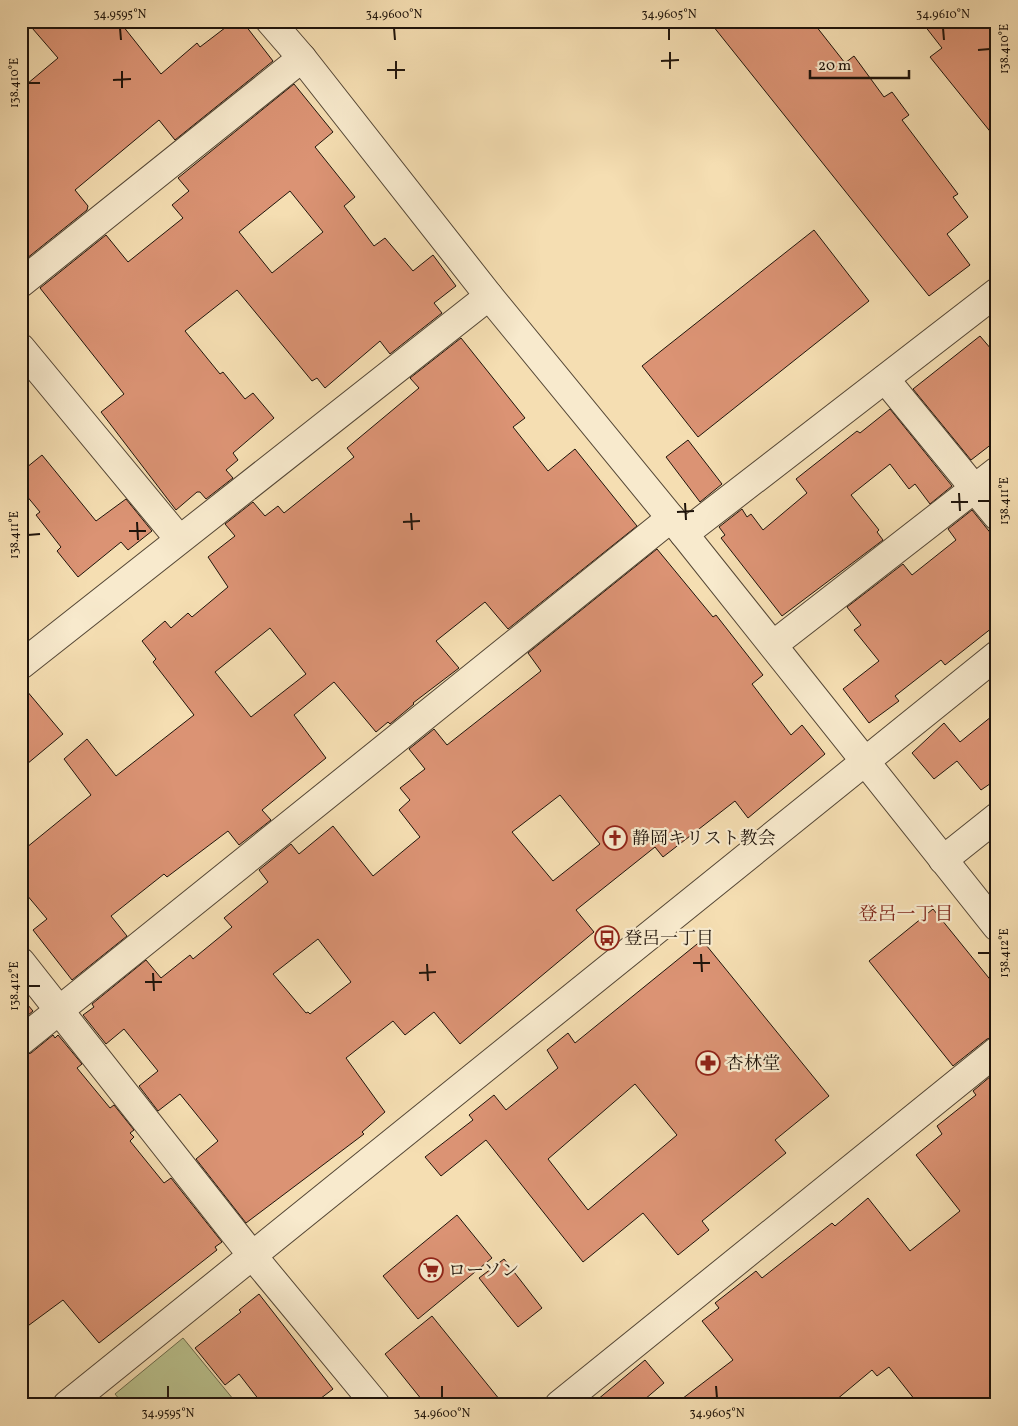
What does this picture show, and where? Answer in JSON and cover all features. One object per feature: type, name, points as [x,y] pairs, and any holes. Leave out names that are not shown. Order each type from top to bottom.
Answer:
[{"type":"street","points":[[270,21],[302,58],[490,296],[677,526],[997,927]]},
{"type":"street","points":[[21,283],[302,58]]},
{"type":"street","points":[[21,1041],[677,526],[885,379],[997,292]]},
{"type":"street","points":[[21,665],[490,296]]},
{"type":"street","points":[[21,348],[179,539]]},
{"type":"street","points":[[885,379],[997,516]]},
{"type":"street","points":[[773,646],[997,471]]},
{"type":"street","points":[[67,1405],[251,1254],[997,655]]},
{"type":"street","points":[[943,860],[997,816]]},
{"type":"street","points":[[21,962],[251,1254],[376,1405]]},
{"type":"street","points":[[560,1405],[997,1051]]},
{"type":"green space","points":[[183,1338],[238,1405],[124,1405],[115,1394]]},
{"type":"building","points":[[26,21],[119,21],[161,74],[197,43],[200,47],[234,21],[242,21],[273,61],[175,140],[159,120],[75,190],[88,206],[87,210],[21,263],[21,89],[58,58]]},
{"type":"building","points":[[709,21],[812,21],[845,63],[854,56],[884,97],[892,92],[909,115],[902,120],[958,194],[953,197],[968,217],[947,234],[970,265],[929,296]]},
{"type":"building","points":[[921,21],[997,21],[997,140],[930,57],[942,48]]},
{"type":"building","points":[[294,84],[333,132],[315,147],[355,197],[344,206],[374,246],[385,238],[413,271],[433,255],[456,286],[434,303],[442,313],[390,354],[380,341],[325,388],[317,378],[312,381],[237,290],[185,331],[220,374],[223,372],[245,399],[253,393],[274,418],[233,453],[238,460],[226,470],[233,478],[206,499],[200,492],[197,492],[176,510],[101,412],[124,394],[40,288],[106,235],[128,262],[183,218],[172,205],[189,191],[178,178]],"holes":[[[290,191],[323,232],[272,273],[239,232]]]},
{"type":"building","points":[[814,230],[869,301],[698,437],[642,366]]},
{"type":"building","points":[[980,336],[997,356],[997,440],[971,460],[913,389]]},
{"type":"building","points":[[461,338],[525,418],[513,427],[548,471],[575,449],[637,526],[508,629],[485,602],[436,641],[459,668],[413,703],[390,724],[388,722],[376,732],[334,682],[294,715],[326,758],[262,810],[271,820],[239,845],[228,831],[167,877],[164,874],[111,916],[127,936],[72,980],[33,930],[47,919],[21,888],[21,852],[91,795],[64,759],[87,739],[116,776],[194,715],[153,662],[156,659],[142,641],[165,621],[171,628],[188,613],[192,617],[228,587],[208,557],[235,536],[225,524],[253,502],[265,516],[278,506],[284,513],[354,457],[347,448],[419,388],[410,378]],"holes":[[[270,628],[306,674],[251,717],[215,672]]]},
{"type":"building","points":[[890,409],[952,486],[930,504],[915,484],[909,489],[890,464],[851,495],[879,530],[877,532],[883,540],[782,616],[721,538],[725,535],[719,527],[742,509],[747,517],[751,514],[763,530],[807,493],[796,479],[857,431],[860,433]]},
{"type":"building","points":[[688,440],[722,484],[700,502],[666,457]]},
{"type":"building","points":[[42,455],[96,521],[126,499],[152,531],[128,550],[121,542],[78,577],[57,551],[61,547],[36,515],[40,512],[21,489],[21,472]]},
{"type":"building","points":[[972,510],[997,541],[997,624],[945,665],[941,660],[895,696],[899,701],[869,723],[843,689],[879,661],[854,630],[861,625],[847,607],[903,564],[912,575],[956,540],[948,529]]},
{"type":"building","points":[[657,549],[713,617],[716,615],[763,675],[752,684],[791,735],[802,725],[825,754],[748,818],[735,801],[663,857],[655,847],[576,910],[594,932],[460,1044],[434,1012],[405,1035],[393,1021],[346,1058],[385,1112],[362,1132],[364,1134],[246,1223],[196,1159],[218,1141],[180,1094],[158,1111],[139,1086],[158,1071],[124,1029],[106,1044],[83,1015],[94,1007],[92,1004],[146,960],[161,978],[190,955],[193,959],[232,927],[224,918],[268,882],[259,870],[291,844],[299,854],[333,826],[373,876],[420,837],[399,810],[410,800],[400,788],[425,769],[409,749],[434,729],[447,745],[541,671],[528,653]],"holes":[[[560,795],[600,844],[553,881],[512,832]],[[318,939],[351,982],[310,1014],[306,1013],[273,974]]]},
{"type":"building","points":[[21,684],[63,734],[21,769]]},
{"type":"building","points":[[997,712],[997,779],[981,790],[957,761],[934,779],[912,753],[944,723],[960,742]]},
{"type":"building","points":[[933,909],[997,988],[997,1036],[987,1039],[953,1066],[869,961]]},
{"type":"building","points":[[702,940],[829,1096],[775,1140],[786,1153],[702,1221],[709,1230],[678,1255],[643,1213],[583,1262],[486,1140],[441,1176],[425,1157],[473,1120],[469,1115],[494,1095],[506,1110],[558,1068],[547,1050],[568,1033],[575,1043]],"holes":[[[635,1084],[677,1135],[588,1210],[548,1159]]]},
{"type":"building","points":[[21,997],[33,1011],[21,1021]]},
{"type":"building","points":[[53,1035],[55,1038],[58,1035],[82,1064],[77,1068],[110,1108],[114,1105],[134,1130],[130,1133],[134,1137],[130,1141],[164,1183],[171,1178],[222,1242],[215,1247],[217,1250],[99,1343],[63,1300],[21,1331],[21,1056],[31,1053]]},
{"type":"building","points":[[997,1071],[997,1405],[919,1405],[889,1367],[877,1376],[872,1370],[830,1405],[674,1405],[733,1360],[702,1321],[719,1308],[715,1303],[756,1271],[762,1278],[832,1223],[835,1226],[868,1198],[910,1251],[960,1211],[916,1155],[942,1134],[937,1126],[976,1095],[973,1091]]},
{"type":"building","points":[[457,1215],[492,1258],[418,1319],[383,1276]]},
{"type":"building","points":[[504,1259],[542,1308],[518,1327],[479,1278]]},
{"type":"building","points":[[259,1294],[333,1389],[312,1405],[263,1405],[239,1374],[225,1385],[195,1348],[241,1312],[239,1310]]},
{"type":"building","points":[[432,1316],[504,1405],[426,1405],[385,1354]]},
{"type":"building","points":[[645,1360],[664,1383],[638,1405],[591,1405]]},
{"type":"place","name":"静岡キリスト教会","points":[[615,838]]},
{"type":"place","name":"登呂一丁目","points":[[607,938]]},
{"type":"place","name":"杏林堂","points":[[708,1063]]},
{"type":"place","name":"ローソン","points":[[431,1270]]},
{"type":"district","name":"登呂一丁目","points":[[906,913]]}]
